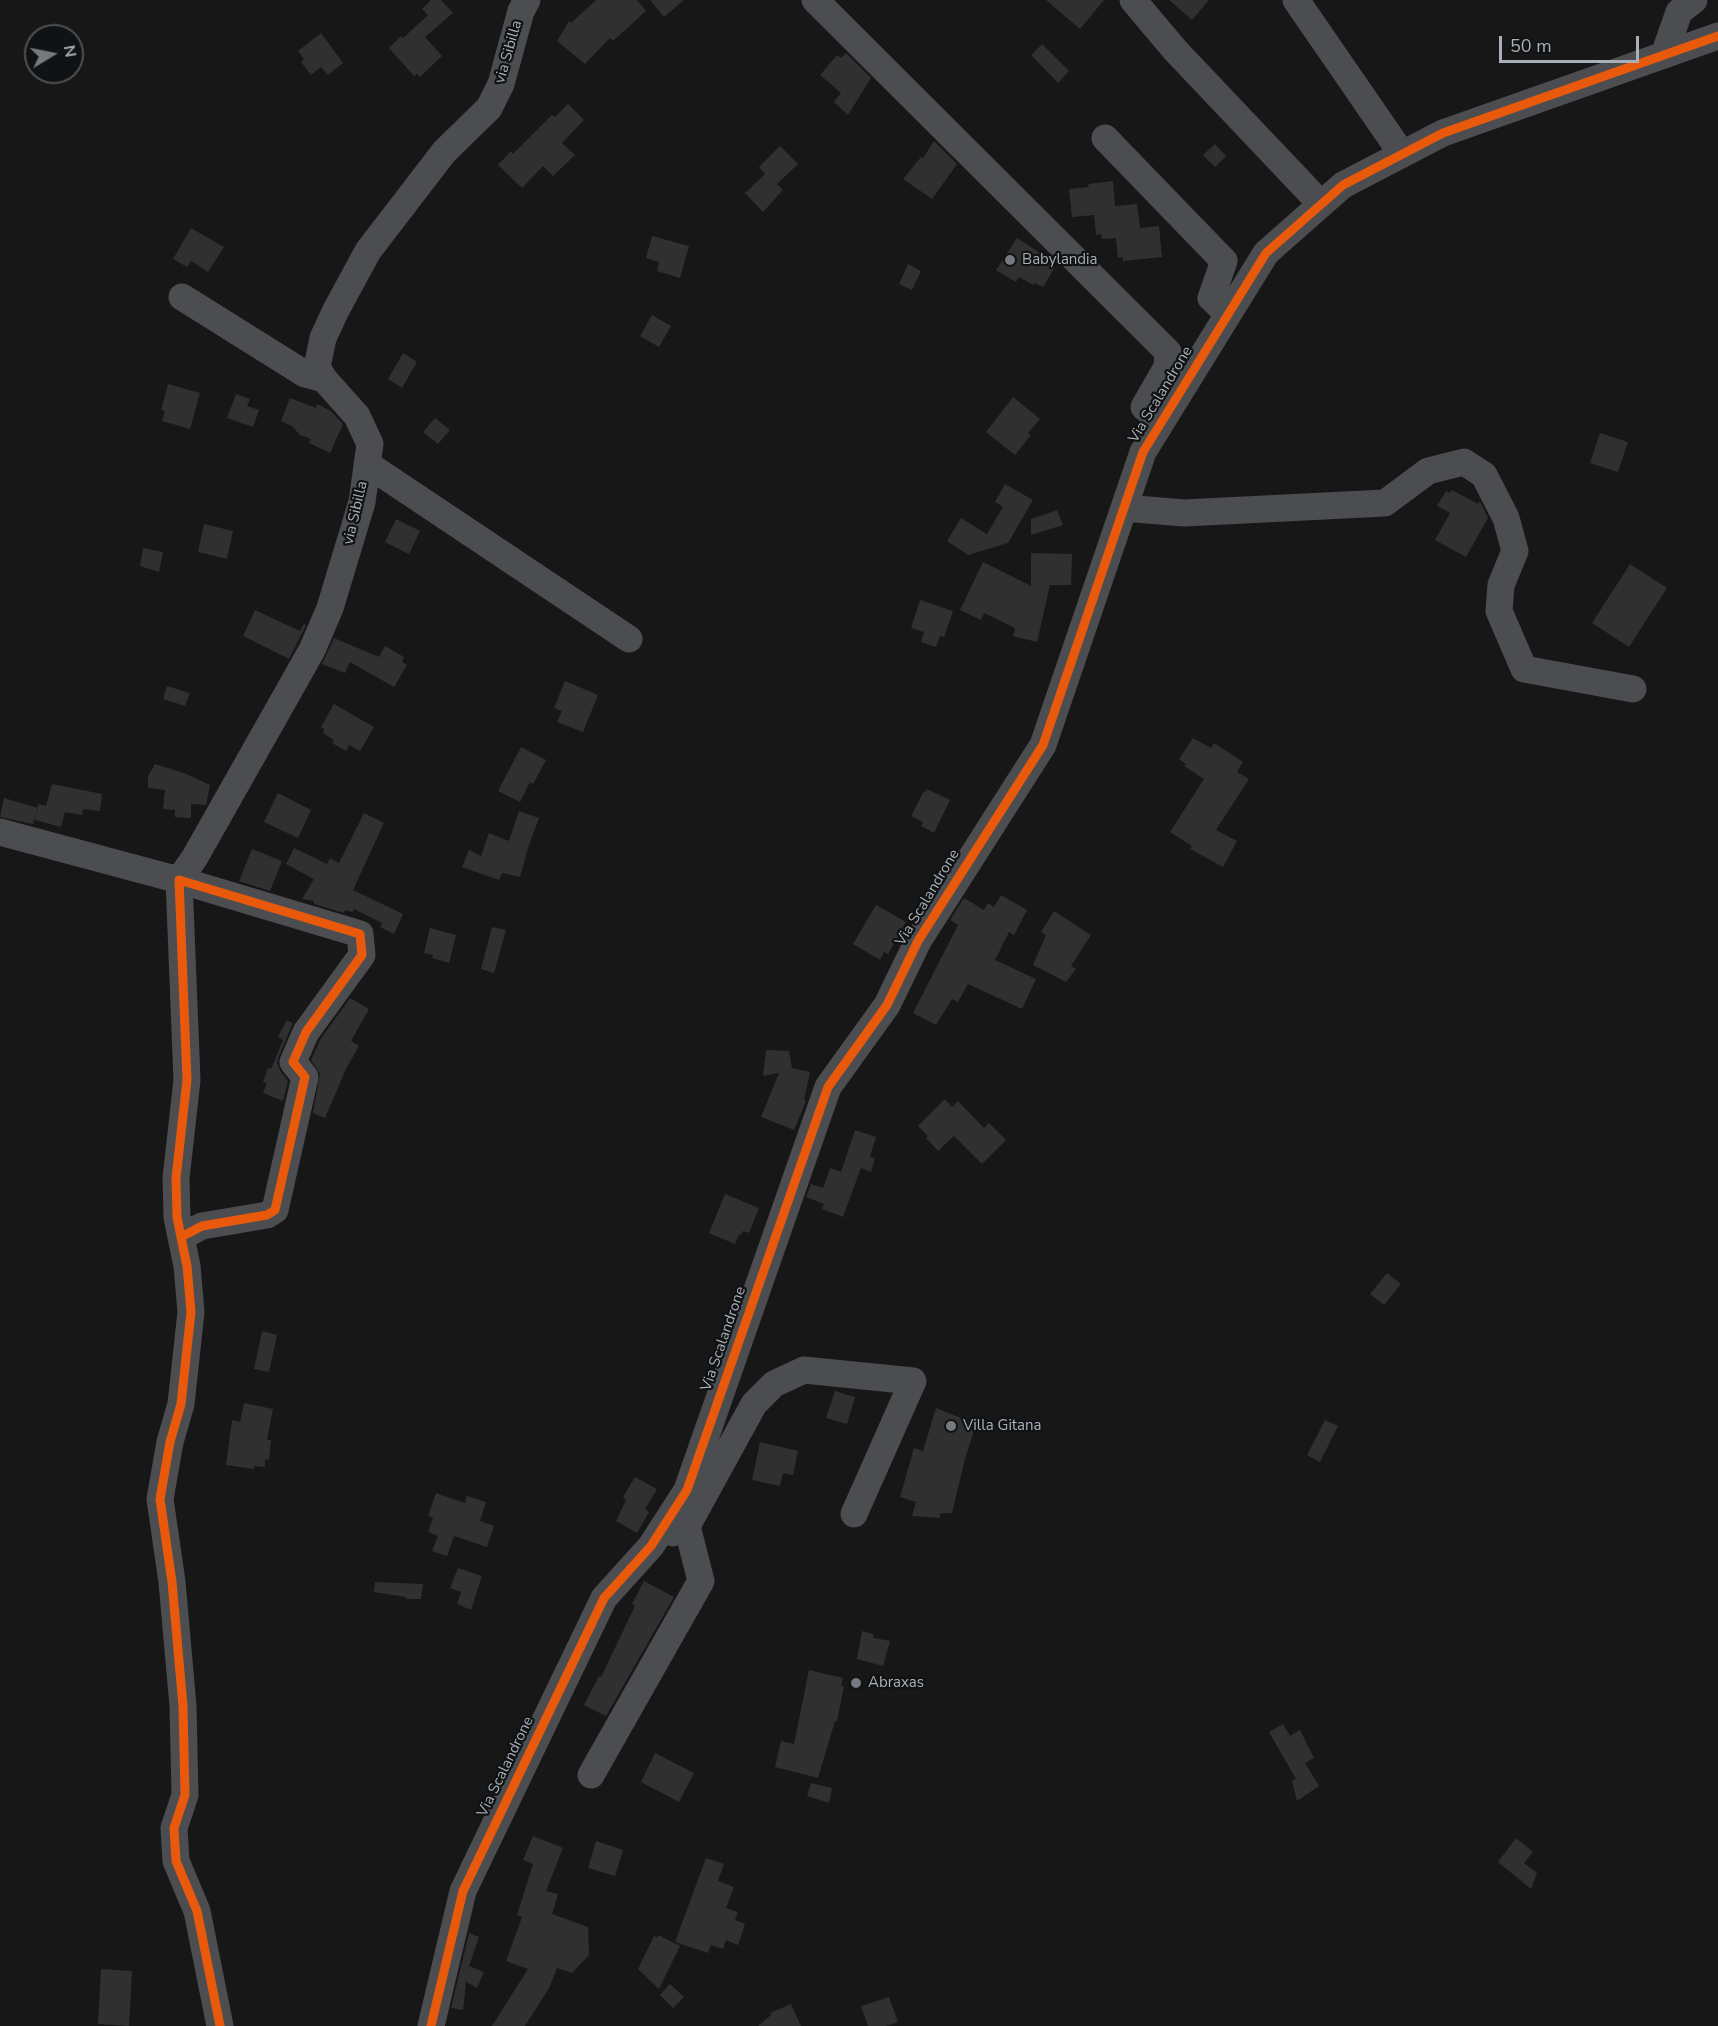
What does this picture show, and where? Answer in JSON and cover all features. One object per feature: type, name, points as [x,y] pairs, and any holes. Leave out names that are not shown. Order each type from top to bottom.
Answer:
[{"type":"street","name":"via Sibilla","points":[[179,880],[195,857],[312,650],[330,608],[358,513],[370,444],[357,417],[324,379],[317,367],[323,338],[368,250],[444,152],[489,108],[501,84],[521,11],[527,0]]},
{"type":"street","points":[[815,0],[1168,352],[1167,367],[1144,407],[1162,421]]},
{"type":"street","points":[[1133,0],[1175,50],[1321,204]]},
{"type":"street","points":[[1296,0],[1402,154]]},
{"type":"street","points":[[1664,55],[1679,12],[1694,0]]},
{"type":"street","name":"Via Scalandrone","points":[[431,2026],[463,1892],[604,1598],[651,1546],[687,1490],[828,1087],[887,1005],[918,941],[1043,745],[1143,452],[1266,252],[1343,184],[1443,133],[1718,36]]},
{"type":"street","points":[[1105,138],[1224,261],[1211,298],[1228,314]]},
{"type":"street","points":[[182,297],[305,374],[324,379]]},
{"type":"street","points":[[1124,508],[1184,513],[1385,502],[1428,471],[1464,462],[1484,475],[1506,518],[1515,551],[1501,585],[1499,611],[1524,669],[1633,688]]},
{"type":"street","points":[[367,464],[629,639]]},
{"type":"street","points":[[0,832],[179,880],[360,934],[362,955],[306,1032],[293,1062],[305,1077],[275,1210],[267,1215],[201,1226],[181,1237]]},
{"type":"street","points":[[179,880],[187,1080],[176,1178],[177,1217],[187,1266],[190,1312],[181,1404],[170,1442],[160,1499],[172,1582],[183,1706],[185,1796],[174,1828],[176,1861],[197,1911],[220,2026]]},
{"type":"street","points":[[651,1546],[687,1526],[754,1404],[774,1384],[804,1370],[913,1381],[854,1514]]},
{"type":"street","points":[[591,1775],[701,1581],[687,1526]]},
{"type":"building","points":[[431,0],[441,0],[453,13],[425,37],[442,56],[420,77],[417,74],[414,76],[389,48],[428,15],[422,9]]},
{"type":"building","points":[[596,0],[637,0],[646,11],[613,41],[610,38],[585,64],[557,41],[569,21],[571,23]]},
{"type":"building","points":[[650,0],[684,0],[664,17]]},
{"type":"building","points":[[1046,0],[1104,0],[1080,29]]},
{"type":"building","points":[[1169,0],[1209,0],[1192,20]]},
{"type":"building","points":[[321,33],[343,63],[328,75],[321,67],[311,75],[301,62],[304,59],[298,51]]},
{"type":"building","points":[[1042,44],[1069,71],[1058,83],[1031,55]]},
{"type":"building","points":[[846,53],[871,78],[848,115],[834,102],[841,93],[820,75],[837,55],[841,58]]},
{"type":"building","points":[[568,104],[584,120],[562,143],[575,155],[553,176],[543,166],[522,188],[498,165],[511,151],[513,154],[552,115],[555,117]]},
{"type":"building","points":[[934,141],[957,164],[932,199],[903,179],[921,157],[923,158]]},
{"type":"building","points":[[1215,144],[1226,156],[1215,167],[1203,155]]},
{"type":"building","points":[[780,146],[798,164],[777,184],[783,190],[763,212],[745,193],[765,174],[759,167]]},
{"type":"building","points":[[1113,181],[1115,206],[1137,204],[1140,228],[1159,226],[1162,257],[1123,261],[1123,257],[1118,258],[1116,238],[1102,239],[1101,234],[1096,235],[1094,215],[1072,217],[1069,189]]},
{"type":"building","points":[[191,228],[224,247],[208,272],[191,261],[187,267],[173,259]]},
{"type":"building","points":[[652,236],[689,246],[680,278],[657,271],[659,262],[646,258]]},
{"type":"building","points":[[1017,238],[1052,261],[1051,264],[1055,267],[1043,287],[1035,283],[1033,285],[1019,277],[1016,282],[996,270]]},
{"type":"building","points":[[908,264],[921,271],[912,290],[899,284]]},
{"type":"building","points":[[652,315],[671,326],[659,347],[640,336]]},
{"type":"building","points":[[403,353],[417,362],[402,388],[388,379]]},
{"type":"building","points":[[168,384],[200,393],[190,429],[162,421],[165,411],[161,410]]},
{"type":"building","points":[[236,394],[250,399],[247,406],[259,410],[253,427],[227,418]]},
{"type":"building","points":[[1013,397],[1040,419],[1028,433],[1031,435],[1015,455],[986,432]]},
{"type":"building","points":[[290,398],[316,408],[317,404],[331,411],[343,424],[330,453],[309,443],[311,439],[300,435],[292,426],[281,421]]},
{"type":"building","points":[[435,418],[450,430],[438,444],[423,432]]},
{"type":"building","points":[[1600,433],[1628,442],[1618,472],[1590,463]]},
{"type":"building","points":[[1005,484],[1033,500],[1008,543],[968,555],[947,541],[961,518],[987,534],[1003,507],[995,502]]},
{"type":"building","points":[[1452,490],[1478,504],[1480,501],[1488,518],[1466,557],[1435,540],[1450,513],[1437,506],[1446,491],[1450,493]]},
{"type":"building","points":[[1057,510],[1063,525],[1031,535],[1031,519]]},
{"type":"building","points":[[396,519],[420,531],[409,554],[385,542]]},
{"type":"building","points":[[204,524],[233,531],[227,559],[198,552]]},
{"type":"building","points":[[143,548],[163,552],[159,572],[140,566]]},
{"type":"building","points":[[1031,553],[1072,554],[1071,585],[1050,585],[1037,642],[1013,636],[1015,628],[984,613],[981,620],[960,610],[983,562],[1031,586]]},
{"type":"building","points":[[1630,564],[1667,588],[1629,647],[1592,623]]},
{"type":"building","points":[[920,600],[953,611],[944,637],[940,636],[936,647],[921,642],[924,632],[911,628]]},
{"type":"building","points":[[255,610],[300,631],[304,624],[306,625],[289,659],[243,636]]},
{"type":"building","points":[[334,638],[379,657],[385,646],[404,657],[402,662],[407,665],[394,687],[350,662],[345,673],[322,664]]},
{"type":"building","points":[[565,681],[598,695],[583,732],[557,722],[562,711],[554,708]]},
{"type":"building","points":[[167,686],[190,693],[185,706],[163,699]]},
{"type":"building","points":[[334,704],[374,727],[360,751],[349,745],[346,751],[332,743],[334,740],[323,733],[324,729],[321,727]]},
{"type":"building","points":[[1193,738],[1211,748],[1214,743],[1243,762],[1237,772],[1249,779],[1216,830],[1237,841],[1223,867],[1190,849],[1192,846],[1170,832],[1204,779],[1184,766],[1186,764],[1179,759]]},
{"type":"building","points":[[521,747],[546,760],[533,784],[530,782],[520,802],[498,791]]},
{"type":"building","points":[[155,764],[184,773],[210,785],[206,805],[191,804],[191,818],[175,817],[175,810],[163,809],[165,790],[148,788],[148,776]]},
{"type":"building","points":[[52,784],[102,794],[100,811],[83,809],[82,815],[65,812],[61,827],[35,820],[38,804],[46,806]]},
{"type":"building","points":[[927,789],[950,800],[934,833],[921,826],[923,822],[911,816]]},
{"type":"building","points":[[278,793],[311,810],[298,838],[264,822]]},
{"type":"building","points":[[4,798],[38,808],[33,824],[0,817]]},
{"type":"building","points":[[519,811],[539,818],[520,877],[502,873],[499,880],[462,867],[469,850],[481,856],[489,833],[509,841]]},
{"type":"building","points":[[364,813],[384,823],[353,890],[403,914],[394,934],[380,927],[382,923],[354,909],[353,912],[345,910],[344,913],[314,904],[314,901],[302,899],[314,879],[286,864],[294,848],[327,864],[330,858],[339,863]]},
{"type":"building","points":[[252,849],[282,861],[270,891],[239,881]]},
{"type":"building","points":[[1001,895],[1027,910],[1014,935],[1009,932],[995,960],[1036,979],[1022,1009],[968,984],[958,1002],[952,999],[936,1025],[913,1013],[958,925],[950,920],[964,898],[984,910],[988,903],[994,907]]},
{"type":"building","points":[[876,905],[906,922],[888,954],[884,952],[880,960],[853,944]]},
{"type":"building","points":[[1054,911],[1091,935],[1071,966],[1076,969],[1066,982],[1033,965],[1046,935],[1041,932]]},
{"type":"building","points":[[492,927],[506,930],[494,973],[481,969]]},
{"type":"building","points":[[430,928],[456,935],[449,963],[424,953]]},
{"type":"building","points":[[350,998],[369,1009],[351,1041],[359,1046],[346,1069],[325,1118],[313,1113],[320,1074],[311,1060],[320,1040]]},
{"type":"building","points":[[287,1020],[293,1023],[277,1063],[288,1081],[283,1101],[263,1093],[267,1083],[263,1082],[283,1040],[278,1037]]},
{"type":"building","points":[[766,1050],[789,1051],[792,1068],[810,1072],[804,1100],[806,1101],[794,1130],[761,1117],[779,1073],[763,1076]]},
{"type":"building","points":[[945,1099],[952,1107],[958,1101],[984,1128],[989,1123],[1006,1140],[982,1164],[954,1136],[938,1151],[918,1126]]},
{"type":"building","points":[[855,1130],[876,1137],[870,1157],[875,1158],[871,1172],[861,1168],[843,1217],[822,1209],[824,1204],[806,1197],[811,1184],[823,1188],[830,1168],[841,1172]]},
{"type":"building","points":[[725,1194],[759,1208],[749,1233],[743,1231],[741,1235],[739,1234],[735,1244],[709,1233]]},
{"type":"building","points":[[1387,1273],[1401,1284],[1384,1305],[1370,1294]]},
{"type":"building","points":[[262,1331],[277,1335],[269,1372],[254,1369]]},
{"type":"building","points":[[835,1391],[855,1397],[847,1424],[826,1418]]},
{"type":"building","points":[[244,1403],[273,1409],[267,1440],[271,1440],[269,1460],[265,1459],[265,1467],[254,1466],[254,1469],[226,1465],[232,1420],[240,1422]]},
{"type":"building","points":[[936,1408],[976,1424],[952,1513],[940,1513],[940,1518],[912,1516],[916,1502],[900,1497],[914,1448],[923,1451]]},
{"type":"building","points":[[1325,1420],[1338,1426],[1320,1462],[1307,1455]]},
{"type":"building","points":[[760,1442],[798,1451],[793,1475],[783,1473],[780,1486],[752,1480]]},
{"type":"building","points":[[635,1477],[657,1489],[645,1509],[649,1512],[637,1533],[616,1521],[626,1500],[623,1497]]},
{"type":"building","points":[[436,1493],[465,1503],[467,1496],[486,1502],[480,1521],[494,1526],[487,1547],[454,1536],[447,1556],[432,1551],[438,1536],[428,1532],[433,1518],[428,1516]]},
{"type":"building","points":[[458,1568],[482,1576],[471,1610],[457,1604],[461,1592],[450,1588]]},
{"type":"building","points":[[644,1581],[674,1597],[606,1716],[584,1705],[599,1676],[601,1677],[635,1606],[632,1604]]},
{"type":"building","points":[[375,1582],[423,1584],[421,1599],[406,1599],[406,1597],[374,1592]]},
{"type":"building","points":[[862,1631],[873,1634],[874,1638],[890,1641],[883,1666],[857,1659]]},
{"type":"building","points":[[809,1670],[843,1678],[841,1686],[844,1686],[837,1721],[835,1721],[818,1778],[775,1767],[781,1741],[794,1744]]},
{"type":"building","points":[[1283,1724],[1290,1736],[1300,1730],[1314,1758],[1305,1763],[1319,1786],[1297,1801],[1292,1781],[1296,1779],[1269,1732]]},
{"type":"building","points":[[655,1753],[694,1773],[679,1802],[641,1782]]},
{"type":"building","points":[[811,1783],[832,1788],[829,1803],[807,1796]]},
{"type":"building","points":[[533,1836],[563,1848],[546,1891],[558,1894],[552,1914],[588,1927],[589,1955],[572,1973],[557,1968],[549,1988],[525,2026],[492,2026],[528,1969],[506,1961],[522,1917],[517,1915],[533,1864],[523,1860]]},
{"type":"building","points":[[1516,1838],[1533,1852],[1524,1863],[1537,1873],[1531,1889],[1498,1862]]},
{"type":"building","points":[[596,1841],[623,1850],[615,1876],[588,1868]]},
{"type":"building","points":[[706,1858],[724,1864],[718,1881],[734,1887],[726,1908],[738,1912],[735,1920],[745,1924],[738,1945],[726,1940],[723,1949],[711,1945],[708,1953],[675,1942]]},
{"type":"building","points":[[469,1933],[479,1937],[469,1966],[484,1972],[477,1988],[466,1982],[463,2010],[451,2008]]},
{"type":"building","points":[[658,1935],[680,1946],[659,1989],[638,1969],[654,1936],[657,1938]]},
{"type":"building","points":[[101,1969],[132,1971],[129,2026],[98,2024]]},
{"type":"building","points":[[670,1984],[684,1997],[673,2008],[660,1995]]},
{"type":"building","points":[[889,1997],[898,2022],[886,2026],[868,2026],[861,2006]]},
{"type":"building","points":[[791,2004],[801,2026],[758,2026],[771,2015],[770,2013]]},
{"type":"cycle path","points":[[431,2026],[463,1891],[604,1598],[651,1546],[687,1490],[828,1087],[887,1005],[918,941],[1043,745],[1143,452],[1266,253],[1343,185],[1443,133],[1718,36]]},
{"type":"cycle path","points":[[181,1237],[202,1226],[267,1215],[275,1210],[305,1077],[293,1062],[306,1032],[362,955],[360,934],[179,880],[187,1080],[176,1178],[177,1217],[181,1237],[187,1266],[191,1312],[181,1404],[170,1442],[160,1499],[172,1582],[183,1706],[185,1795],[174,1828],[176,1861],[197,1911],[220,2026]]},
{"type":"place","name":"Babylandia","points":[[1010,260]]},
{"type":"place","name":"Villa Gitana","points":[[951,1426]]},
{"type":"place","name":"Abraxas","points":[[856,1683]]}]
